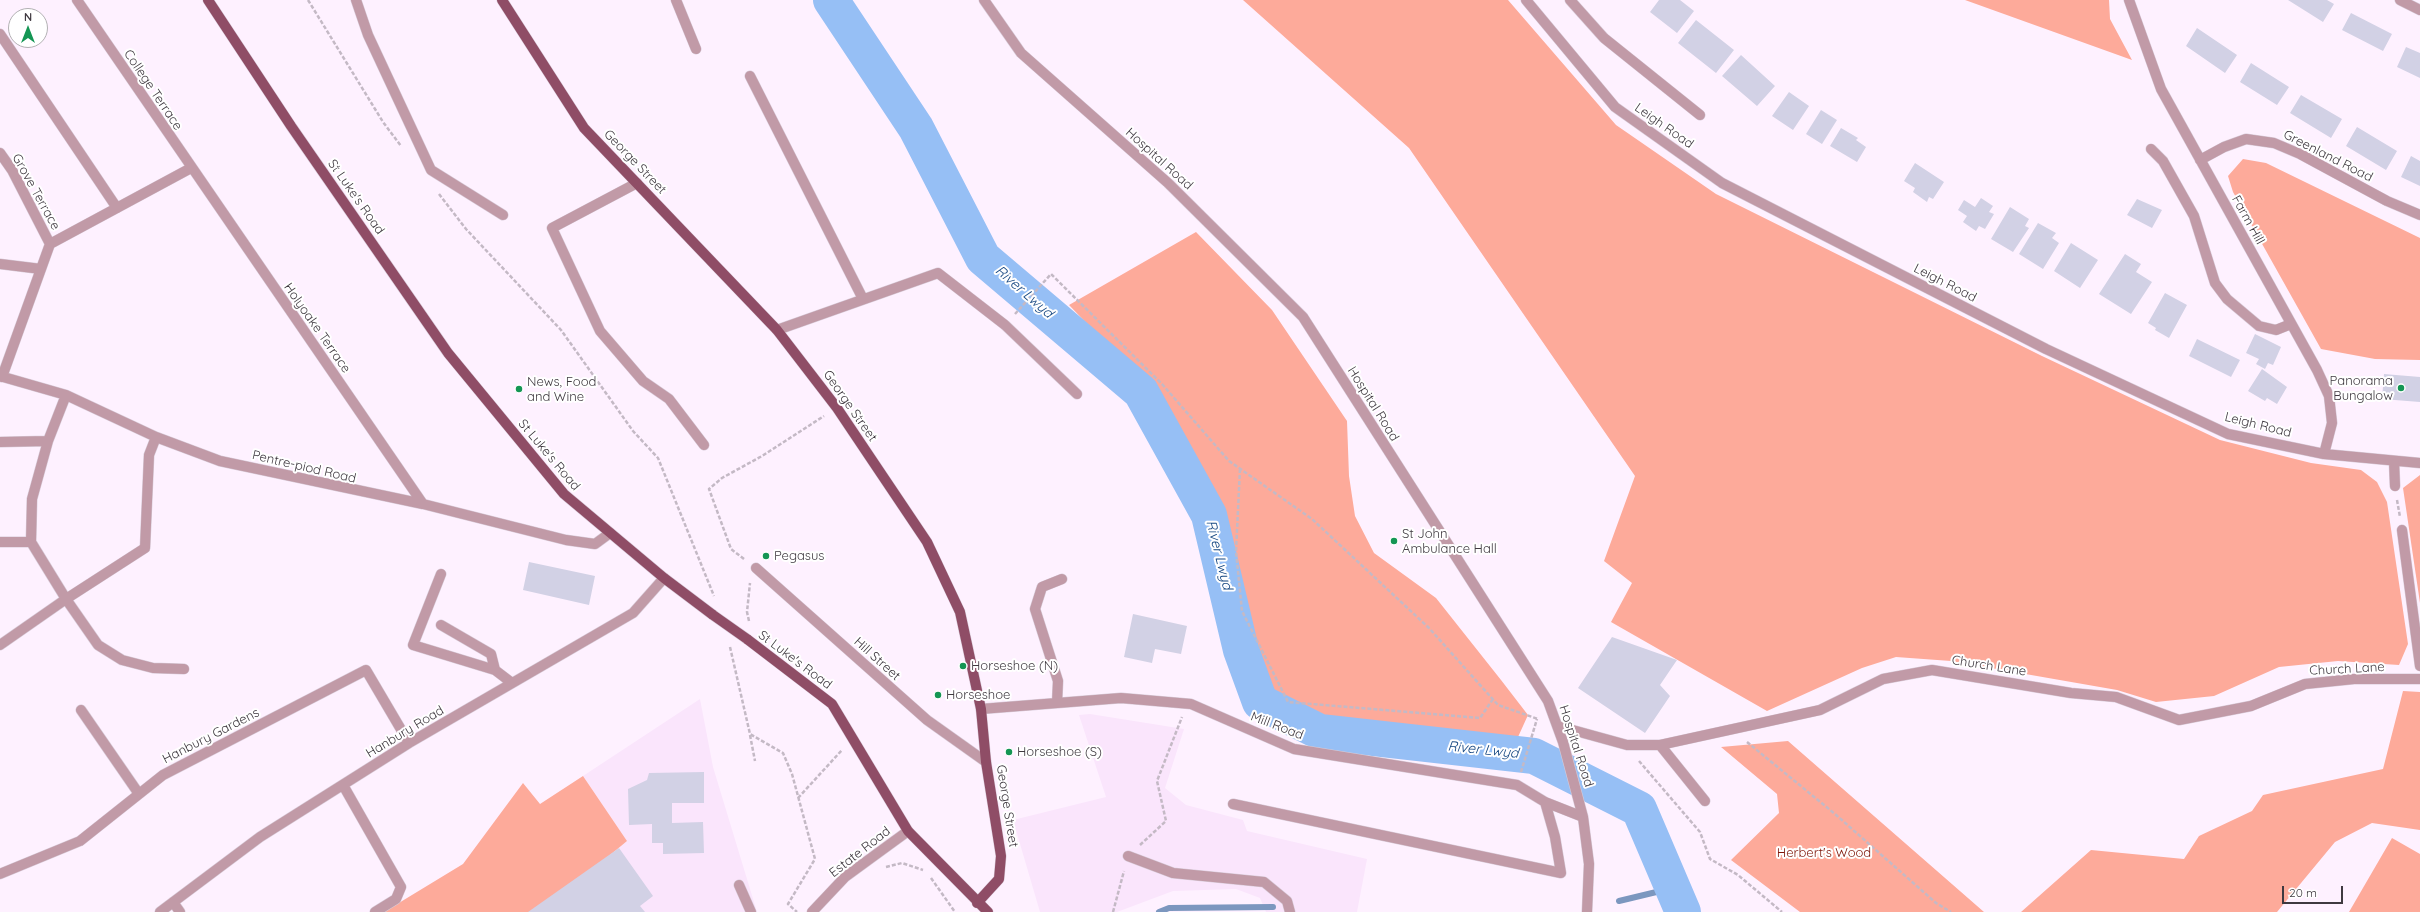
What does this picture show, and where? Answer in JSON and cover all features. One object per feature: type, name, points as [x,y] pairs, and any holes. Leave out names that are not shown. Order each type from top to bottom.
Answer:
[{"type":"main road","name":"St Luke's Road","points":[[208,0],[296,133],[448,353],[564,494],[664,578],[832,704],[908,831],[977,903],[988,912]]},
{"type":"main road","name":"George Street","points":[[502,0],[584,128],[778,330],[837,408],[926,542],[960,612],[981,709],[986,762],[1001,856],[999,879],[977,903]]},
{"type":"street","name":"College Terrace","points":[[77,0],[191,168]]},
{"type":"street","points":[[356,0],[368,36],[431,170],[503,215]]},
{"type":"street","points":[[676,0],[696,49]]},
{"type":"street","name":"Hospital Road","points":[[984,0],[1021,53],[1168,183],[1303,317],[1415,496],[1548,701],[1558,726],[1583,817],[1589,864],[1587,912]]},
{"type":"street","name":"Leigh Road","points":[[1526,0],[1615,107],[1722,183],[2046,349],[2228,434],[2324,454],[2420,463]]},
{"type":"street","points":[[1570,0],[1604,38],[1700,115]]},
{"type":"street","name":"Farm Hill","points":[[2129,0],[2161,89],[2291,324],[2329,396],[2332,423],[2324,454]]},
{"type":"street","points":[[2400,0],[2420,10]]},
{"type":"street","points":[[0,34],[117,208]]},
{"type":"street","points":[[750,76],[863,299]]},
{"type":"street","name":"Greenland Road","points":[[2200,160],[2224,147],[2246,139],[2274,143],[2300,154],[2387,201],[2420,215]]},
{"type":"street","points":[[2151,149],[2163,161],[2194,216],[2215,283],[2226,299],[2259,326],[2276,330],[2291,324]]},
{"type":"street","name":"Grove Terrace","points":[[0,153],[12,170],[50,244]]},
{"type":"street","points":[[0,168],[12,170]]},
{"type":"street","points":[[1,377],[50,244],[191,168]]},
{"type":"street","name":"Holyoake Terrace","points":[[191,168],[423,504]]},
{"type":"street","points":[[637,183],[552,228],[600,331],[643,380],[669,399],[704,445]]},
{"type":"street","points":[[0,264],[41,269]]},
{"type":"street","points":[[778,330],[938,273],[1005,325],[1078,394]]},
{"type":"street","name":"Pentre-piod Road","points":[[1,377],[66,395],[156,437],[220,461],[423,504],[566,540],[595,544],[610,533]]},
{"type":"street","points":[[66,395],[48,441],[32,499],[31,542],[66,599],[98,645],[122,660],[153,668],[184,669]]},
{"type":"street","points":[[0,645],[66,599],[145,548],[149,455],[156,437]]},
{"type":"street","points":[[0,442],[48,441]]},
{"type":"street","points":[[2394,461],[2395,486]]},
{"type":"street","points":[[2402,530],[2420,666]]},
{"type":"street","points":[[0,542],[31,542]]},
{"type":"street","name":"Hill Street","points":[[756,568],[926,720],[986,762]]},
{"type":"street","points":[[441,574],[413,645],[495,670],[512,684]]},
{"type":"street","name":"Hanbury Road","points":[[160,912],[260,838],[409,744],[633,613],[664,578]]},
{"type":"street","points":[[1057,703],[1058,681],[1035,609],[1042,587],[1062,579]]},
{"type":"street","points":[[442,625],[491,654],[495,670]]},
{"type":"street","name":"Hanbury Gardens","points":[[0,874],[80,840],[163,776],[366,670],[409,744]]},
{"type":"street","name":"Church Lane","points":[[1558,726],[1627,745],[1660,745],[1820,710],[1883,679],[1932,670],[2071,693],[2116,697],[2179,720],[2251,706],[2305,684],[2354,679],[2420,679]]},
{"type":"street","name":"Mill Road","points":[[981,709],[1121,698],[1191,704],[1294,749],[1517,785],[1545,802],[1583,817]]},
{"type":"street","points":[[81,710],[139,794]]},
{"type":"street","points":[[1660,745],[1706,801]]},
{"type":"street","points":[[344,785],[401,887],[396,900],[375,912]]},
{"type":"street","points":[[1233,804],[1561,873],[1555,837],[1545,802]]},
{"type":"street","name":"Estate Road","points":[[812,912],[846,877],[908,831]]},
{"type":"street","points":[[1128,856],[1173,873],[1264,882],[1287,901],[1290,912]]},
{"type":"street","points":[[738,885],[752,912]]},
{"type":"street","points":[[173,902],[180,912]]},
{"type":"path","points":[[308,0],[383,122],[406,152]]},
{"type":"path","points":[[434,187],[466,229],[561,330],[633,431],[658,458],[716,601]]},
{"type":"path","points":[[1018,310],[1051,274],[1162,384],[1229,461],[1312,519],[1429,628],[1498,705],[1528,715]]},
{"type":"path","points":[[750,641],[747,612],[750,582],[756,568],[731,549],[709,489],[722,478],[762,456],[837,408]]},
{"type":"path","points":[[1240,469],[1236,551],[1242,611],[1288,702],[1480,718],[1493,699]]},
{"type":"path","points":[[2395,486],[2402,530]]},
{"type":"path","points":[[730,646],[755,761]]},
{"type":"path","points":[[1113,912],[1128,856],[1166,821],[1157,781],[1182,716],[1191,704]]},
{"type":"path","points":[[1521,773],[1537,718]]},
{"type":"path","points":[[1731,730],[1835,814],[1936,902],[1951,912]]},
{"type":"path","points":[[750,734],[783,753],[815,859],[788,904],[797,912]]},
{"type":"path","points":[[798,799],[853,738]]},
{"type":"path","points":[[1627,745],[1676,806],[1700,832],[1710,859],[1738,875],[1782,912]]},
{"type":"path","points":[[880,869],[902,863],[919,867],[928,874],[954,912]]},
{"type":"shaded area","points":[[700,699],[713,767],[757,912],[542,912],[627,841],[583,776]]},
{"type":"shaded area","points":[[1090,714],[1184,729],[1165,788],[1186,805],[1243,820],[1247,831],[1367,859],[1357,912],[1266,912],[1260,898],[1236,889],[1173,891],[1117,912],[1040,912],[1013,820],[1106,797],[1079,715]]},
{"type":"green space","points":[[1243,0],[1508,0],[1616,125],[1716,194],[2042,356],[2220,440],[2311,463],[2361,470],[2377,482],[2387,502],[2408,644],[2399,665],[2338,661],[2279,667],[2214,696],[2156,702],[2117,690],[1951,661],[1896,657],[1862,668],[1767,711],[1611,622],[1632,583],[1604,561],[1635,476],[1409,148]]},
{"type":"green space","points":[[1965,0],[2109,0],[2110,19],[2132,60]]},
{"type":"green space","points":[[2243,159],[2266,163],[2420,238],[2420,360],[2375,359],[2321,349],[2233,192],[2228,176]]},
{"type":"green space","points":[[1196,232],[1272,310],[1347,421],[1349,476],[1355,516],[1374,553],[1436,598],[1501,680],[1528,715],[1518,737],[1298,714],[1269,692],[1237,613],[1223,523],[1171,411],[1069,305]]},
{"type":"green space","points":[[2420,475],[2420,603],[2403,488]]},
{"type":"green space","points":[[2403,691],[2420,692],[2420,830],[2372,823],[2335,842],[2277,912],[2021,912],[2091,850],[2184,859],[2199,836],[2252,811],[2263,795],[2383,769]]},
{"type":"green space","name":"Herbert's Wood","points":[[1788,741],[1984,912],[1800,912],[1731,860],[1779,813],[1777,794],[1721,747]]},
{"type":"green space","points":[[583,776],[627,841],[542,912],[384,912],[463,864],[523,783],[540,804]]},
{"type":"green space","points":[[2392,838],[2420,854],[2420,912],[2349,912]]},
{"type":"building","points":[[1659,0],[1680,0],[1694,11],[1677,33],[1650,12]]},
{"type":"building","points":[[2288,0],[2327,0],[2334,4],[2323,22]]},
{"type":"building","points":[[2351,13],[2392,34],[2383,51],[2342,30]]},
{"type":"building","points":[[1696,20],[1734,50],[1716,73],[1678,43]]},
{"type":"building","points":[[2197,28],[2237,55],[2225,73],[2186,46]]},
{"type":"building","points":[[2406,47],[2420,53],[2420,78],[2397,67]]},
{"type":"building","points":[[1741,55],[1775,86],[1757,106],[1722,76]]},
{"type":"building","points":[[2251,63],[2289,87],[2277,105],[2240,82]]},
{"type":"building","points":[[1789,92],[1809,106],[1793,130],[1772,116]]},
{"type":"building","points":[[2301,95],[2342,119],[2331,138],[2290,113]]},
{"type":"building","points":[[1821,110],[1837,120],[1822,144],[1806,134]]},
{"type":"building","points":[[2357,127],[2397,151],[2386,170],[2346,146]]},
{"type":"building","points":[[1841,128],[1858,138],[1856,140],[1866,147],[1857,162],[1830,146]]},
{"type":"building","points":[[2411,156],[2420,161],[2420,186],[2401,177]]},
{"type":"building","points":[[1915,163],[1944,182],[1933,199],[1929,197],[1927,202],[1913,192],[1915,188],[1904,181]]},
{"type":"building","points":[[1981,198],[1993,206],[1989,212],[1994,214],[1985,229],[1979,226],[1976,231],[1963,222],[1967,216],[1958,210],[1964,200],[1975,207]]},
{"type":"building","points":[[2137,199],[2162,210],[2152,228],[2127,215]]},
{"type":"building","points":[[2010,207],[2029,219],[2025,226],[2029,228],[2013,252],[1991,239]]},
{"type":"building","points":[[2038,223],[2056,233],[2052,238],[2059,243],[2043,269],[2019,254]]},
{"type":"building","points":[[2071,243],[2098,260],[2080,288],[2054,271]]},
{"type":"building","points":[[2125,254],[2141,264],[2136,272],[2152,282],[2131,314],[2099,294]]},
{"type":"building","points":[[2165,293],[2187,305],[2169,338],[2155,330],[2156,328],[2148,323]]},
{"type":"building","points":[[2255,334],[2281,347],[2273,365],[2268,363],[2265,369],[2256,364],[2259,359],[2246,353]]},
{"type":"building","points":[[2197,339],[2240,360],[2231,377],[2189,356]]},
{"type":"building","points":[[2262,369],[2287,387],[2277,404],[2267,398],[2265,401],[2248,391]]},
{"type":"building","name":"Panorama Bungalow","points":[[2384,374],[2420,377],[2420,402],[2382,399]]},
{"type":"building","points":[[529,562],[595,576],[589,605],[523,590]]},
{"type":"building","points":[[1133,614],[1187,626],[1181,654],[1155,649],[1152,663],[1124,657]]},
{"type":"building","points":[[1612,637],[1677,660],[1660,685],[1670,696],[1645,733],[1578,688]]},
{"type":"building","points":[[704,772],[704,803],[672,803],[672,823],[703,822],[704,853],[663,854],[663,843],[652,843],[652,824],[629,825],[628,789],[647,780],[649,773]]},
{"type":"building","points":[[619,848],[653,896],[640,906],[645,912],[528,912]]},
{"type":"waterway","name":"River Lwyd","points":[[831,0],[916,128],[983,258],[1141,392],[1209,515],[1241,650],[1260,702],[1320,732],[1534,756],[1639,809],[1683,912]]},
{"type":"waterway","points":[[1619,901],[1673,888]]},
{"type":"waterway","points":[[1159,912],[1169,908],[1273,907]]},
{"type":"place","name":"Panorama Bungalow","points":[[2401,388]]},
{"type":"place","name":"News, Food and Wine","points":[[519,389]]},
{"type":"place","name":"St John Ambulance Hall","points":[[1394,541]]},
{"type":"place","name":"Pegasus","points":[[766,556]]},
{"type":"place","name":"Horseshoe (N)","points":[[963,666]]},
{"type":"place","name":"Horseshoe","points":[[938,695]]},
{"type":"place","name":"Horseshoe (S)","points":[[1009,752]]}]
